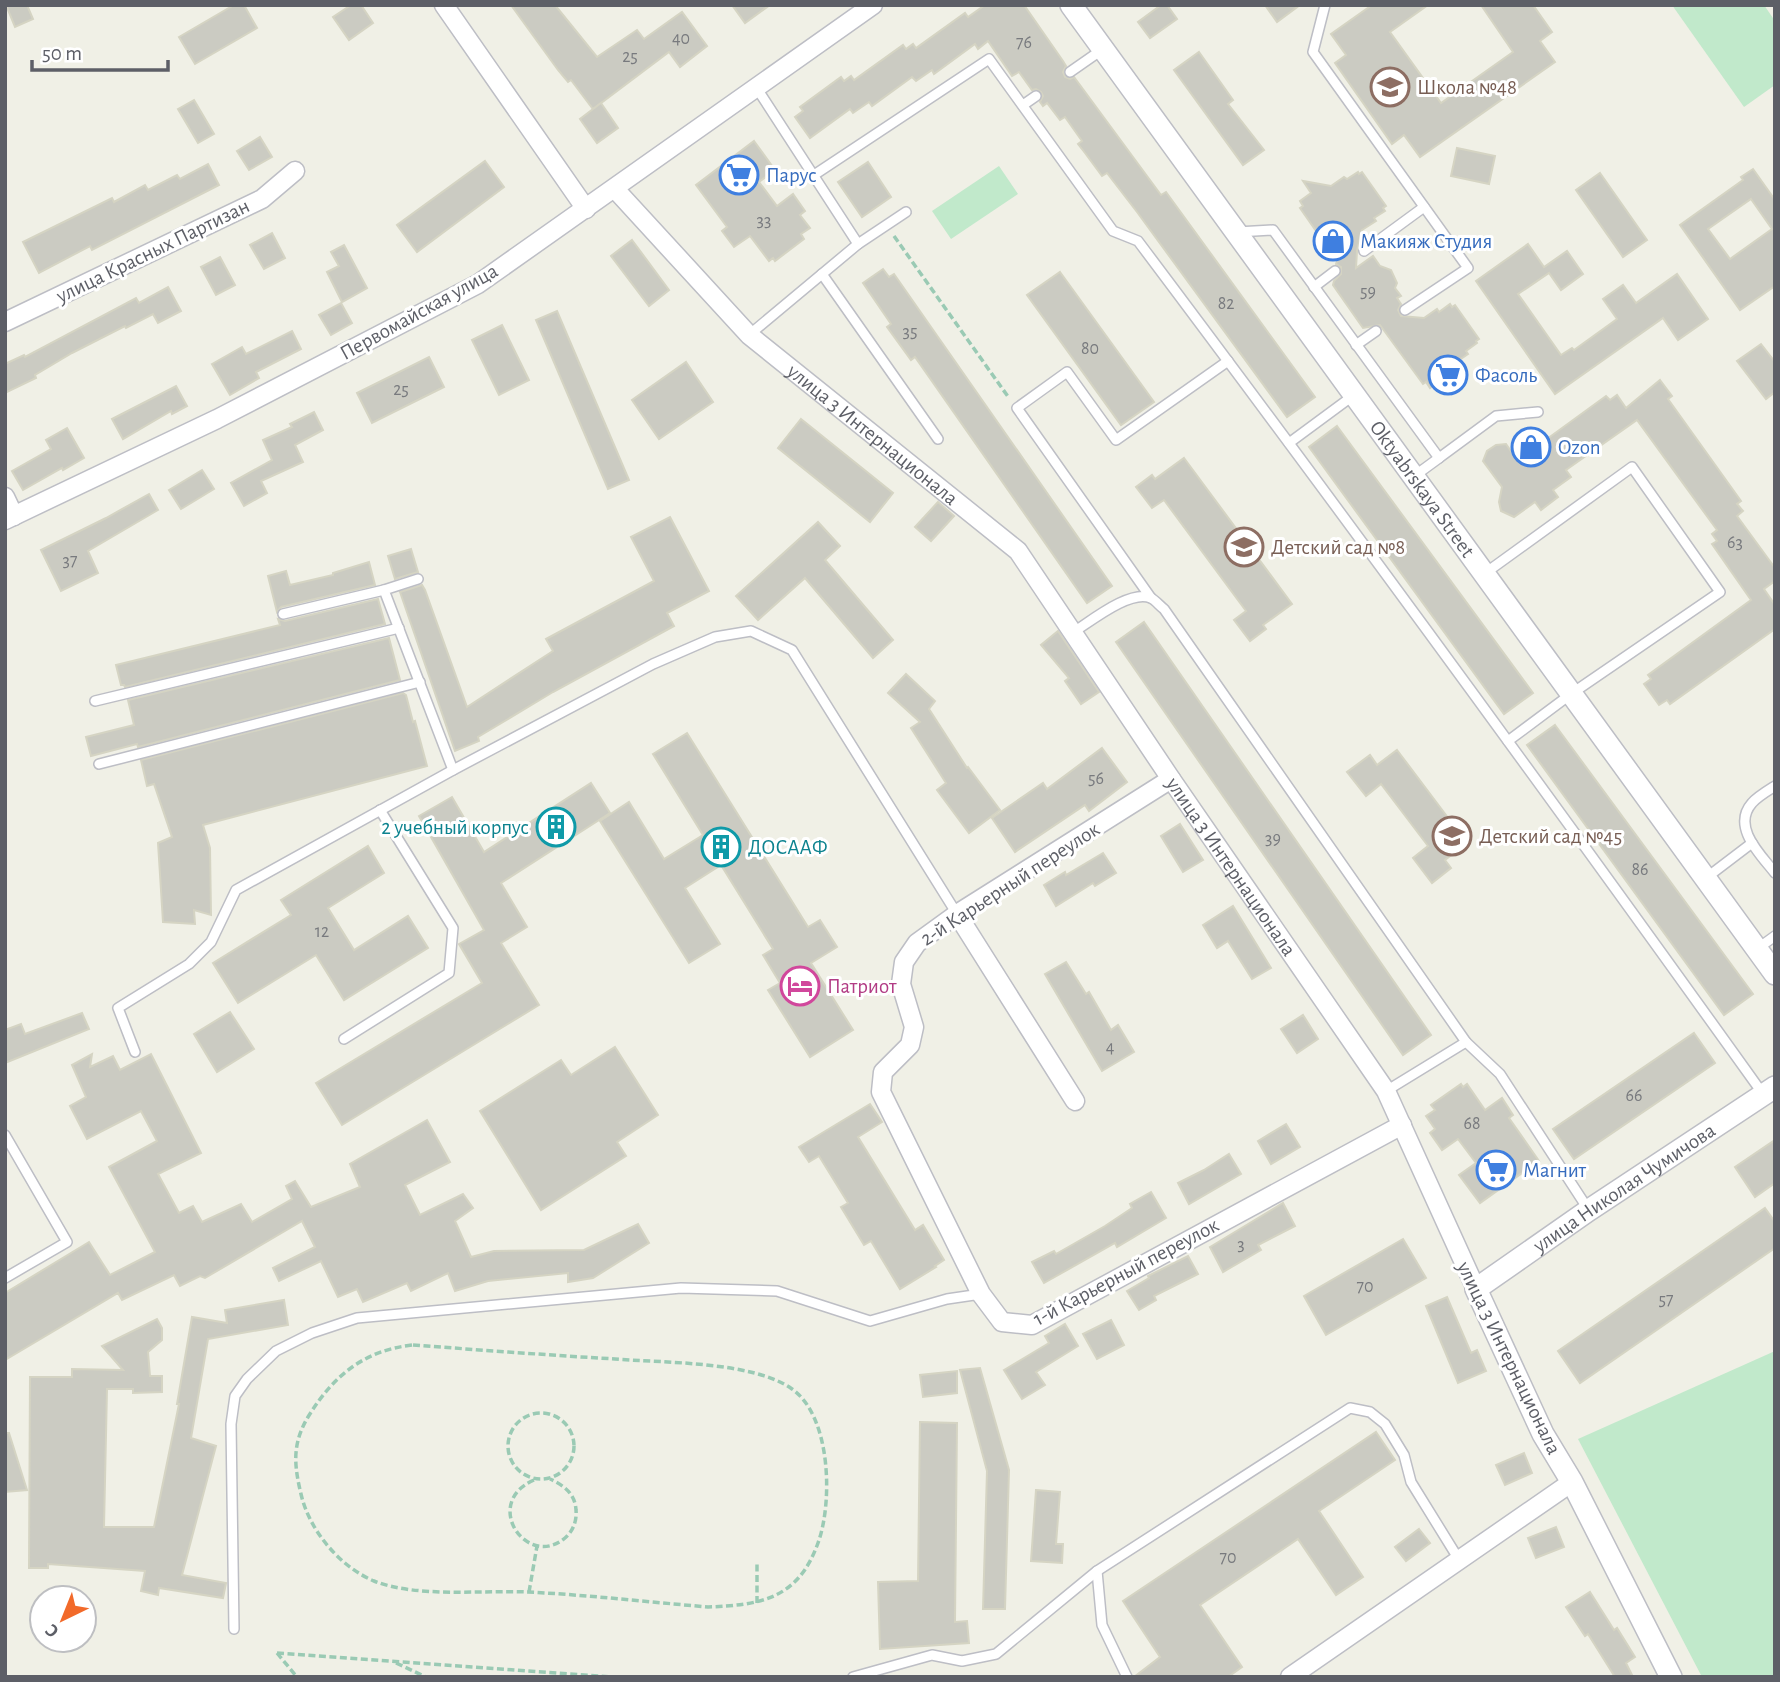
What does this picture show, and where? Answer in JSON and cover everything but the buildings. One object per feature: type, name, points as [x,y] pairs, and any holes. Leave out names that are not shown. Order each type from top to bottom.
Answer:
[{"type":"street","points":[[444,5],[586,209]]},
{"type":"street","name":"Первомайская улица","points":[[10,518],[217,419],[478,284],[873,5]]},
{"type":"street","name":"Oktyabrskaya Street","points":[[1071,5],[1775,974]]},
{"type":"street","name":"улица Красных Партизан","points":[[5,323],[262,199],[295,172]]},
{"type":"street","name":"улица 3 Интернационала","points":[[615,189],[749,335],[1018,551],[1386,1091],[1544,1434],[1572,1482],[1671,1677]]},
{"type":"street","points":[[5,497],[10,518]]},
{"type":"street","name":"2-й Карьерный переулок","points":[[881,1092],[883,1072],[910,1045],[914,1027],[901,984],[904,962],[916,943],[1171,779]]},
{"type":"street","points":[[957,915],[1074,1101]]},
{"type":"street","name":"улица Николая Чумичова","points":[[1476,1289],[1589,1210],[1769,1091]]},
{"type":"street","name":"1-й Карьерный переулок","points":[[881,1092],[981,1294],[1002,1322],[1032,1325],[1402,1125]]},
{"type":"street","points":[[1290,1677],[1458,1558],[1572,1482]]},
{"type":"lane","points":[[1325,5],[1313,52],[1468,268],[1405,310]]},
{"type":"lane","points":[[1070,72],[1103,49]]},
{"type":"lane","points":[[814,176],[989,59],[1113,231],[1138,241],[1769,1091]]},
{"type":"lane","points":[[756,87],[858,244]]},
{"type":"lane","points":[[1023,105],[1036,96]]},
{"type":"lane","points":[[1364,251],[1424,207]]},
{"type":"lane","points":[[749,335],[858,244],[906,212]]},
{"type":"lane","points":[[1236,232],[1273,230],[1439,458]]},
{"type":"lane","points":[[1314,286],[1335,271]]},
{"type":"lane","points":[[822,274],[938,439]]},
{"type":"lane","points":[[1356,345],[1376,331]]},
{"type":"lane","points":[[1228,361],[1116,440],[1067,372],[1017,408],[1151,598],[1164,609],[1466,1042],[1500,1074],[1589,1210]]},
{"type":"lane","points":[[1289,443],[1354,395]]},
{"type":"lane","points":[[1413,477],[1496,416],[1538,412]]},
{"type":"lane","points":[[1484,574],[1632,467],[1720,592],[1571,694],[1508,741]]},
{"type":"lane","points":[[283,614],[384,590],[418,579]]},
{"type":"lane","points":[[384,590],[453,769]]},
{"type":"lane","points":[[1072,633],[1122,601],[1137,596],[1151,598]]},
{"type":"lane","points":[[95,701],[399,628]]},
{"type":"lane","points":[[135,1052],[118,1008],[189,964],[211,942],[236,890],[453,769],[653,664],[715,637],[751,631],[792,650],[957,915]]},
{"type":"lane","points":[[99,764],[420,682]]},
{"type":"lane","points":[[1775,786],[1752,803],[1746,813],[1745,828],[1752,843],[1775,873]]},
{"type":"lane","points":[[344,1039],[449,973],[453,928],[380,810]]},
{"type":"lane","points":[[1706,879],[1752,843]]},
{"type":"lane","points":[[1757,949],[1775,936]]},
{"type":"lane","points":[[1386,1091],[1466,1042]]},
{"type":"lane","points":[[5,1135],[67,1242],[5,1278]]},
{"type":"lane","points":[[234,1629],[231,1424],[235,1396],[247,1379],[276,1351],[312,1333],[357,1318],[681,1288],[777,1292],[870,1321],[947,1299],[981,1294]]},
{"type":"lane","points":[[853,1677],[932,1654],[962,1661],[996,1654],[1097,1571],[1350,1408],[1370,1412],[1385,1424],[1404,1455],[1410,1482],[1458,1558]]},
{"type":"lane","points":[[1097,1571],[1102,1625],[1127,1677]]},
{"type":"path","points":[[887,225],[1017,408]]},
{"type":"path","points":[[413,1345],[743,1370],[773,1378],[792,1389],[804,1401],[813,1415],[822,1446],[827,1482],[824,1521],[812,1559],[801,1576],[787,1590],[757,1603],[708,1607],[528,1592],[410,1590],[374,1581],[356,1571],[327,1545],[303,1502],[296,1474],[295,1447],[307,1418],[330,1387],[351,1367],[369,1355],[391,1347],[413,1345]]},
{"type":"path","points":[[536,1480],[524,1475],[514,1466],[508,1454],[512,1429],[521,1419],[533,1413],[559,1417],[574,1438],[575,1451],[570,1464],[561,1474],[524,1485],[515,1494],[510,1506],[510,1520],[516,1532],[525,1541],[537,1546],[563,1540],[572,1531],[577,1519],[571,1493],[562,1484],[549,1479]]},
{"type":"path","points":[[528,1592],[537,1546]]},
{"type":"path","points":[[757,1564],[757,1603]]},
{"type":"path","points":[[297,1677],[278,1653],[612,1677]]},
{"type":"path","points":[[391,1661],[426,1677]]},
{"type":"green space","points":[[1672,5],[1764,5],[1775,21],[1775,85],[1744,107]]},
{"type":"green space","points":[[999,166],[1018,194],[951,239],[932,211]]},
{"type":"green space","points":[[1775,1351],[1775,1677],[1702,1677],[1578,1439]]},
{"type":"place","name":"Школа №48","points":[[1390,87]]},
{"type":"place","name":"Парус","points":[[739,175]]},
{"type":"place","name":"Макияж Студия","points":[[1333,241]]},
{"type":"place","name":"Фасоль","points":[[1448,375]]},
{"type":"place","name":"Ozon","points":[[1531,447]]},
{"type":"place","name":"Детский сад №8","points":[[1244,547]]},
{"type":"place","name":"2 учебный корпус","points":[[556,827]]},
{"type":"place","name":"Детский сад №45","points":[[1452,836]]},
{"type":"place","name":"ДОСААФ","points":[[721,847]]},
{"type":"place","name":"Патриот","points":[[800,986]]},
{"type":"place","name":"Магнит","points":[[1496,1170]]}]
